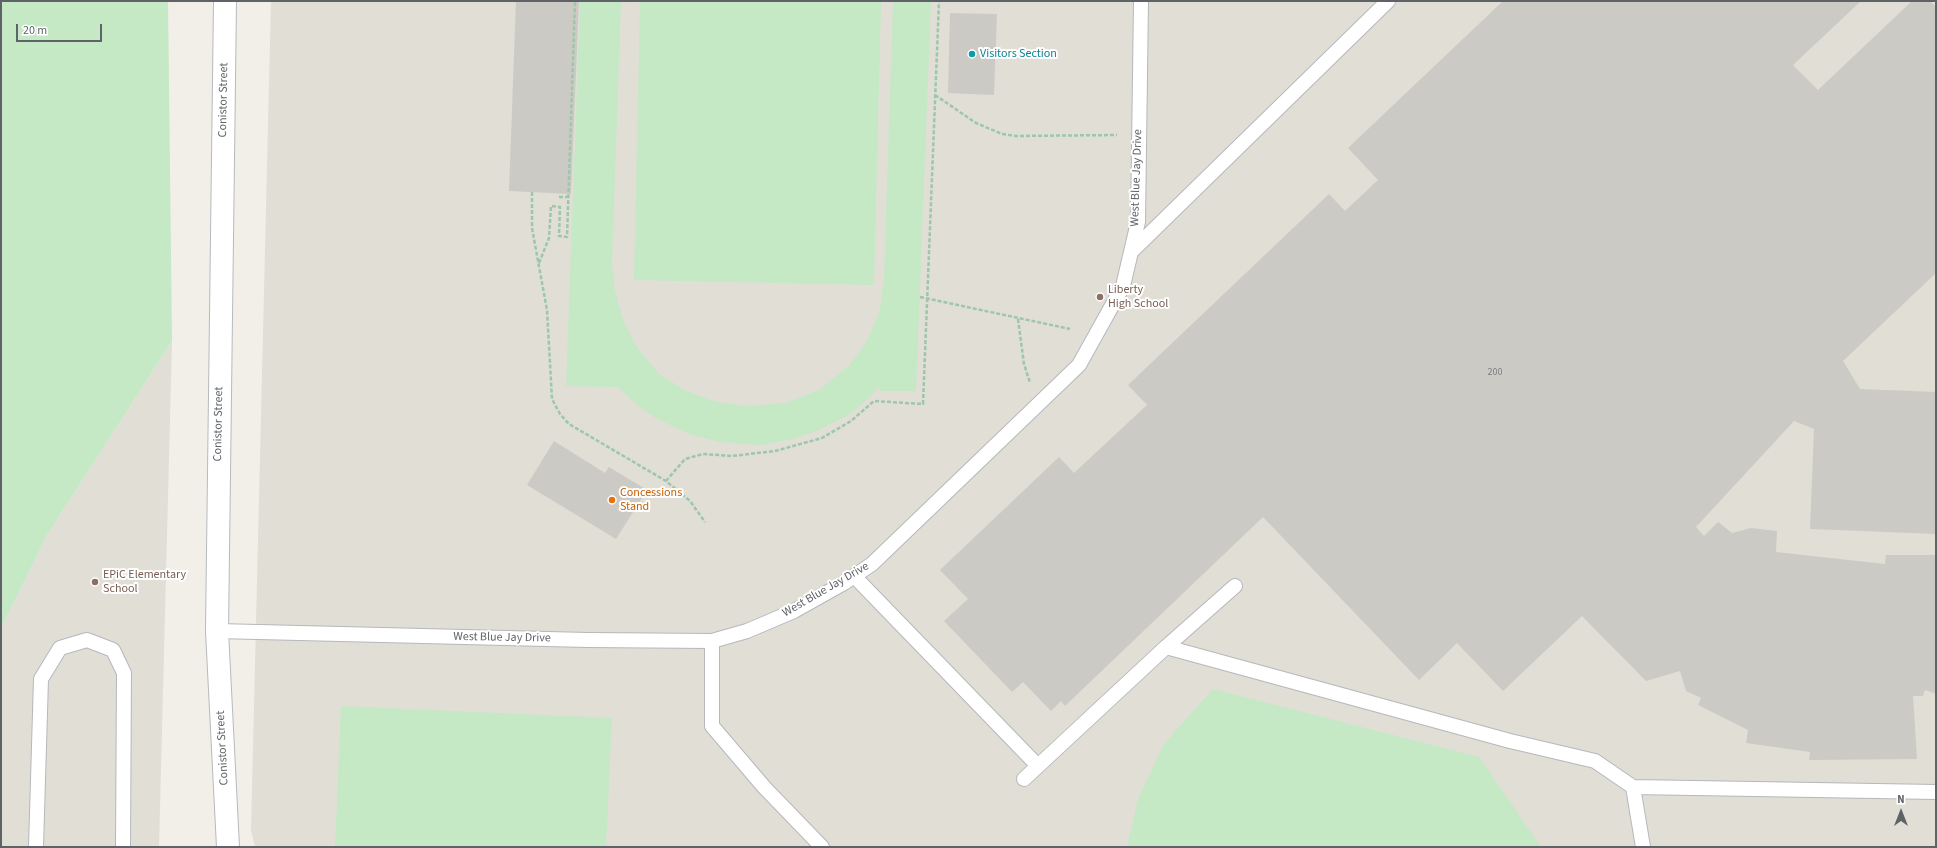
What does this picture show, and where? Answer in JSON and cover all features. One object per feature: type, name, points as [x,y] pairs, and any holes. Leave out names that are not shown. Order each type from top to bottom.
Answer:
[{"type":"main road","name":"Conistor Street","points":[[225,1],[217,631],[228,847]]},
{"type":"lane","name":"West Blue Jay Drive","points":[[217,631],[712,642],[747,631],[794,611],[854,576],[876,560],[1079,365],[1123,286],[1138,222],[1141,1]]},
{"type":"lane","points":[[1131,252],[1388,1]]},
{"type":"lane","points":[[854,576],[1038,766]]},
{"type":"lane","points":[[1024,779],[1166,647],[1235,586]]},
{"type":"lane","points":[[36,847],[41,679],[60,648],[87,640],[113,650],[124,673],[123,847]]},
{"type":"lane","points":[[712,642],[712,726],[764,787],[822,847]]},
{"type":"lane","points":[[1166,647],[1503,739],[1595,761],[1633,787],[1936,792]]},
{"type":"lane","points":[[1633,787],[1643,847]]},
{"type":"path","points":[[538,263],[549,238],[551,206],[560,207],[559,236],[567,237],[575,1]]},
{"type":"path","points":[[666,481],[685,459],[703,454],[732,456],[775,451],[822,438],[851,421],[874,401],[923,404],[939,1]]},
{"type":"path","points":[[935,95],[976,123],[1002,134],[1016,136],[1118,135]]},
{"type":"path","points":[[532,192],[532,228],[546,310],[552,399],[560,414],[569,424],[666,481],[690,501],[705,522]]},
{"type":"path","points":[[559,197],[568,197]]},
{"type":"path","points":[[920,298],[927,298],[1018,319],[1070,329]]},
{"type":"path","points":[[1018,319],[1024,364],[1031,384]]},
{"type":"shaded area","name":"Liberty High School","points":[[271,1],[1936,1],[1936,847],[255,847],[251,830]]},
{"type":"shaded area","name":"EPiC Elementary School","points":[[172,341],[159,847],[1,847],[1,628],[47,535]]},
{"type":"green space","points":[[1,1],[168,1],[172,341],[47,535],[1,628]]},
{"type":"green space","points":[[580,1],[621,1],[612,264],[615,291],[623,320],[636,346],[659,374],[686,391],[717,402],[747,406],[785,403],[819,390],[849,366],[867,341],[880,310],[884,278],[893,1],[931,1],[916,391],[879,391],[879,387],[869,398],[848,415],[816,431],[792,439],[762,445],[720,442],[689,434],[656,418],[636,404],[618,387],[566,386]]},
{"type":"green space","points":[[640,1],[881,1],[874,285],[634,280]]},
{"type":"green space","points":[[1213,689],[1479,757],[1541,847],[1127,847],[1138,799],[1164,744]]},
{"type":"green space","points":[[341,706],[612,718],[606,847],[335,847]]},
{"type":"building","points":[[516,1],[579,1],[571,194],[509,191]]},
{"type":"building","name":"Liberty High School","points":[[1503,1],[1861,1],[1793,65],[1818,90],[1912,1],[1930,1],[1936,7],[1936,273],[1843,361],[1860,389],[1936,392],[1936,534],[1810,529],[1814,429],[1794,421],[1696,527],[1704,536],[1718,522],[1732,533],[1751,528],[1777,531],[1776,552],[1885,564],[1886,555],[1936,555],[1936,694],[1925,690],[1923,696],[1913,696],[1917,759],[1809,760],[1810,752],[1746,743],[1748,730],[1698,705],[1701,698],[1686,691],[1680,671],[1646,681],[1582,616],[1503,691],[1457,643],[1419,680],[1263,517],[1065,706],[1061,701],[1051,711],[1023,682],[1012,692],[944,621],[968,599],[940,570],[1059,457],[1074,473],[1147,405],[1128,385],[1329,194],[1345,211],[1378,180],[1348,148]]},
{"type":"building","name":"Visitors Section","points":[[950,13],[997,14],[994,95],[948,93]]},
{"type":"building","points":[[554,441],[605,473],[609,467],[647,490],[616,539],[527,485]]},
{"type":"place","name":"Visitors Section","points":[[972,54]]},
{"type":"place","name":"Liberty High School","points":[[1100,297]]},
{"type":"place","name":"Concessions Stand","points":[[612,500]]},
{"type":"place","name":"EPiC Elementary School","points":[[95,582]]}]
